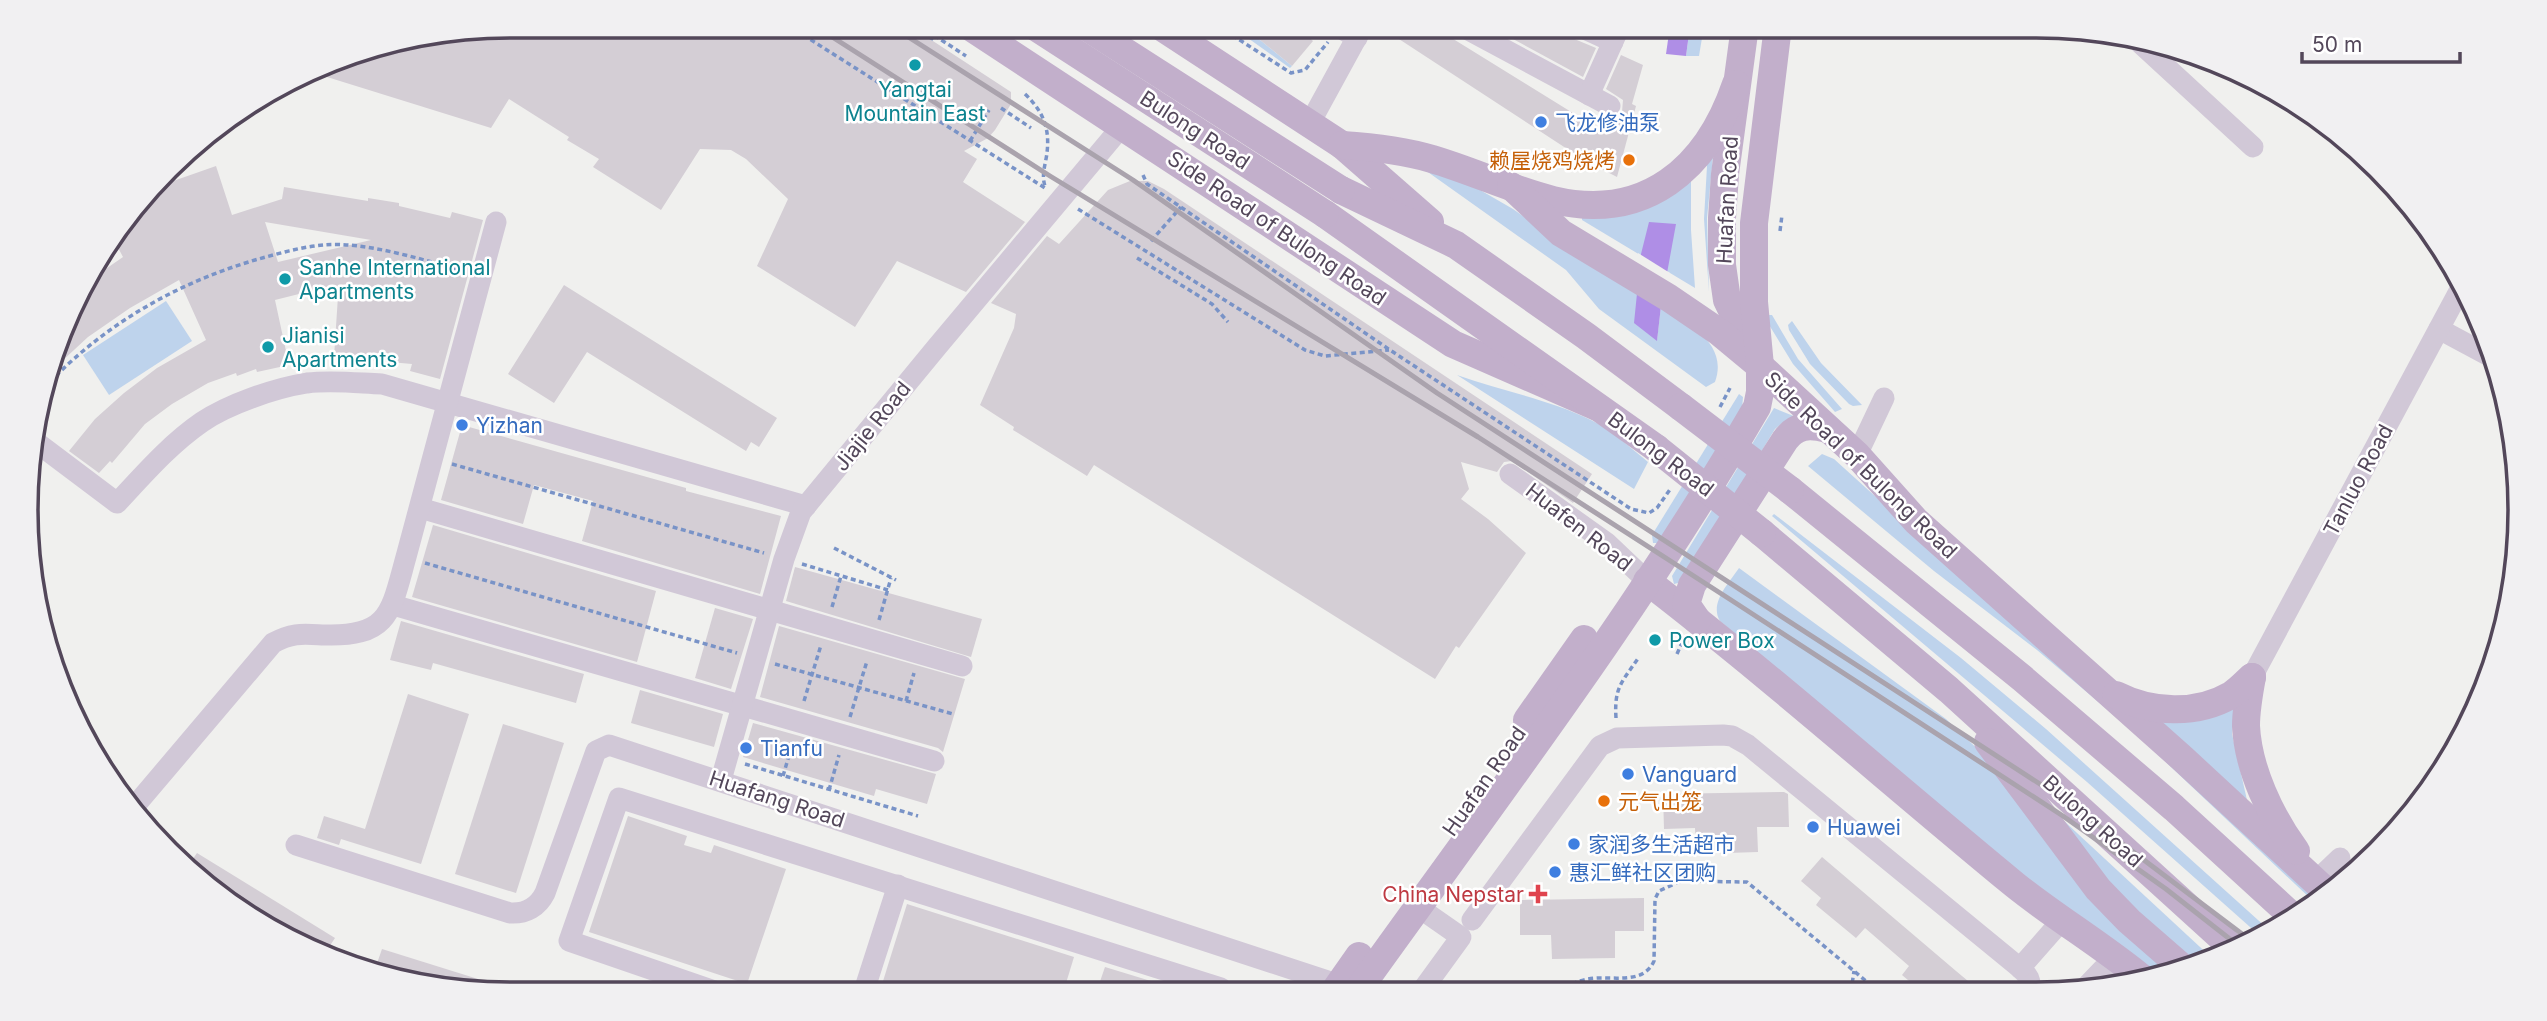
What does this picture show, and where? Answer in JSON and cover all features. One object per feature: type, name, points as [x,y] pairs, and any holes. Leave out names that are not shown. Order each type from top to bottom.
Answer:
[{"type":"main road","name":"Side Road of Bulong Road","points":[[988,38],[1453,344],[1597,407]]},
{"type":"main road","name":"Bulong Road","points":[[1053,38],[1325,214],[1656,448],[1949,690],[2227,942]]},
{"type":"main road","name":"Bulong Road","points":[[1104,38],[1341,191],[1455,245],[1586,336],[1790,490],[2032,686],[2174,808],[2286,911]]},
{"type":"main road","name":"Side Road of Bulong Road","points":[[1178,38],[1342,145],[1412,154],[1511,186],[1561,233],[1669,298],[1719,332],[1857,455],[1916,521],[2322,886]]},
{"type":"main road","name":"Huafan Road","points":[[1743,38],[1722,218],[1724,286],[1733,316],[1760,366]]},
{"type":"main road","name":"Huafan Road","points":[[1353,982],[1418,907],[1623,619],[1675,543],[1757,407],[1760,366],[1754,302],[1754,223],[1776,38]]},
{"type":"main road","points":[[1511,186],[1550,199],[1588,205],[1621,203],[1644,196],[1675,177],[1697,155],[1735,92],[1768,103]]},
{"type":"main road","points":[[1342,145],[1455,245]]},
{"type":"main road","points":[[1691,628],[1686,604],[1692,584],[1785,440],[1791,432],[1800,427],[1817,426],[1827,429]]},
{"type":"main road","name":"Huafan Road","points":[[1351,982],[1609,606],[1647,581]]},
{"type":"main road","points":[[1647,581],[1691,628],[2018,887],[2134,972]]},
{"type":"main road","points":[[2101,688],[2142,706],[2171,709],[2219,701],[2235,693],[2252,677]]},
{"type":"main road","points":[[2252,677],[2246,707],[2246,728],[2257,777],[2286,836],[2323,886]]},
{"type":"main road","points":[[1949,690],[2098,889],[2129,921],[2175,961]]},
{"type":"street","points":[[1310,124],[1346,38]]},
{"type":"street","points":[[1484,38],[1610,106]]},
{"type":"street","points":[[1589,94],[1615,38]]},
{"type":"street","points":[[2151,53],[2253,146]]},
{"type":"street","name":"Jiajie Road","points":[[721,780],[798,518],[1123,125]]},
{"type":"street","points":[[139,801],[273,643],[286,635],[345,635],[363,631],[385,618],[393,605],[407,557],[496,222]]},
{"type":"street","name":"Tanluo Road","points":[[2252,677],[2457,296]]},
{"type":"street","points":[[2439,329],[2480,352]]},
{"type":"street","points":[[44,446],[127,496],[162,455],[203,422],[228,408],[306,383],[382,384],[806,506]]},
{"type":"street","points":[[1857,455],[1884,398]]},
{"type":"street","name":"Huafen Road","points":[[1510,474],[1607,543],[1647,581]]},
{"type":"street","points":[[420,508],[962,666]]},
{"type":"street","points":[[393,605],[934,761]]},
{"type":"street","points":[[1428,982],[1595,752],[1617,738],[1723,735],[1741,740],[2020,968],[2029,976],[2030,982]]},
{"type":"street","name":"Huafang Road","points":[[296,845],[510,913],[519,913],[535,907],[545,893],[596,751],[601,746],[618,747],[1322,982]]},
{"type":"street","points":[[688,982],[569,941],[619,798],[1200,982]]},
{"type":"street","points":[[2327,883],[2340,858]]},
{"type":"street","points":[[867,982],[898,885]]},
{"type":"street","points":[[1418,907],[1466,929]]},
{"type":"street","points":[[2020,968],[2063,919]]},
{"type":"street","points":[[2094,978],[2103,969],[2110,976]]},
{"type":"path","points":[[808,38],[1046,188],[1043,176],[1049,134],[1038,107],[1019,90]]},
{"type":"path","points":[[938,38],[966,56]]},
{"type":"path","points":[[1235,38],[1283,69],[1298,73],[1340,38]]},
{"type":"path","points":[[1237,48],[1242,43]]},
{"type":"path","points":[[1001,108],[1031,128]]},
{"type":"path","points":[[970,141],[989,110]]},
{"type":"path","points":[[1143,176],[1144,181],[1390,350],[1631,509]]},
{"type":"path","points":[[1067,202],[1305,350],[1325,356],[1390,350]]},
{"type":"path","points":[[1151,242],[1181,206]]},
{"type":"path","points":[[60,373],[86,348],[143,307],[207,275],[284,252],[324,245],[349,246],[415,257],[482,276]]},
{"type":"path","points":[[1137,258],[1212,304],[1228,322]]},
{"type":"path","points":[[433,459],[888,590]]},
{"type":"path","points":[[829,790],[888,590],[894,579],[834,548]]},
{"type":"path","points":[[407,557],[953,714]]},
{"type":"path","points":[[783,776],[841,576]]},
{"type":"path","points":[[1677,654],[1691,628]]},
{"type":"path","points":[[906,701],[919,653]]},
{"type":"path","points":[[1617,738],[1616,694],[1639,657]]},
{"type":"path","points":[[727,758],[918,816]]},
{"type":"path","points":[[1577,982],[1635,978],[1651,970],[1654,961],[1655,899],[1659,891],[1681,881],[1747,881],[1867,982]]},
{"type":"path","points":[[1852,982],[1854,971]]},
{"type":"shaded area","points":[[1248,38],[1258,38],[1292,66],[1290,68]]},
{"type":"shaded area","points":[[1668,38],[1688,38],[1686,56],[1666,54]]},
{"type":"shaded area","points":[[1688,38],[1702,38],[1699,56],[1686,56]]},
{"type":"shaded area","points":[[1713,157],[1707,218],[1709,292],[1704,219],[1707,166],[1703,163]]},
{"type":"shaded area","points":[[1425,170],[1461,179],[1513,209],[1598,269],[1636,291],[1657,340],[1661,306],[1693,327],[1711,345],[1716,356],[1718,368],[1715,382],[1706,387],[1599,309],[1566,270]]},
{"type":"shaded area","points":[[1691,177],[1695,288],[1582,220],[1582,213]]},
{"type":"shaded area","points":[[1649,222],[1676,224],[1657,341],[1634,323],[1641,254]]},
{"type":"shaded area","points":[[166,301],[192,341],[109,395],[83,355]]},
{"type":"shaded area","points":[[1763,315],[1772,315],[1798,359],[1842,409],[1835,412],[1793,364]]},
{"type":"shaded area","points":[[1792,321],[1821,363],[1862,405],[1849,404],[1810,364],[1789,330],[1788,325]]},
{"type":"shaded area","points":[[1457,375],[1558,406],[1606,429],[1648,462],[1634,489]]},
{"type":"shaded area","points":[[1739,394],[1743,397],[1742,409],[1658,543],[1653,543],[1652,535]]},
{"type":"shaded area","points":[[1774,408],[1801,419],[1782,423],[1775,429],[1682,582],[1674,584],[1672,576]]},
{"type":"shaded area","points":[[1822,454],[1834,459],[2098,698],[2310,895],[2308,896],[2134,732],[2037,650],[1934,571],[1808,466]]},
{"type":"shaded area","points":[[1774,514],[1961,658],[2046,729],[2263,924],[2253,930],[2087,782],[1772,516]]},
{"type":"shaded area","points":[[1739,568],[1946,719],[1989,760],[2167,964],[2145,969],[2032,888],[1720,621],[1717,607]]},
{"type":"shaded area","points":[[2235,701],[2232,734],[2247,800],[2152,715]]},
{"type":"shaded area","points":[[2036,795],[2205,951],[2183,958],[2143,923]]},
{"type":"pier","points":[[1638,253],[1670,273],[1664,308],[1632,289]]},
{"type":"building","points":[[510,38],[928,38],[1011,92],[1011,104],[995,130],[988,138],[964,151],[977,159],[963,182],[1025,222],[966,292],[897,261],[855,327],[757,266],[788,199],[746,159],[731,150],[700,149],[661,210],[593,167],[599,159],[509,99],[491,128],[325,76],[418,48]]},
{"type":"building","points":[[1258,38],[1310,38],[1313,41],[1292,66]]},
{"type":"building","points":[[1397,38],[1452,38],[1602,131],[1610,119],[1622,112],[1623,100],[1606,89],[1621,55],[1643,65],[1632,104],[1636,106],[1617,177],[1584,160]]},
{"type":"building","points":[[1511,38],[1572,38],[1596,48],[1583,77]]},
{"type":"building","points":[[216,166],[232,215],[282,199],[284,187],[368,201],[368,198],[399,203],[399,206],[450,218],[452,212],[483,220],[440,379],[410,371],[412,364],[334,357],[338,296],[331,296],[331,286],[275,300],[289,365],[257,372],[256,369],[237,376],[236,373],[208,383],[145,424],[112,463],[110,461],[99,473],[69,451],[95,419],[124,393],[157,368],[206,340],[179,280],[130,308],[88,337],[64,359],[74,330],[102,274],[123,257],[118,248],[173,181]],"holes":[[[265,222],[371,240],[278,262]]]},
{"type":"building","points":[[1130,181],[1148,181],[1164,189],[1592,474],[1573,503],[1512,461],[1504,462],[1497,472],[1461,462],[1469,489],[1461,499],[1526,553],[1459,648],[1456,646],[1435,679],[1094,465],[1087,476],[1013,430],[1014,427],[980,405],[1014,328],[1016,314],[991,303],[1047,236],[1059,244],[1108,190]]},
{"type":"building","points":[[564,285],[777,418],[759,447],[751,442],[746,451],[587,352],[554,403],[508,374]]},
{"type":"building","points":[[462,425],[781,516],[760,594],[582,541],[593,501],[534,485],[523,524],[441,500]]},
{"type":"building","points":[[433,525],[656,591],[637,662],[412,597]]},
{"type":"building","points":[[795,567],[982,619],[971,657],[786,601]]},
{"type":"building","points":[[715,608],[753,619],[731,689],[695,678]]},
{"type":"building","points":[[401,621],[584,674],[576,703],[433,663],[431,670],[390,660]]},
{"type":"building","points":[[779,626],[965,679],[943,752],[938,748],[760,697]]},
{"type":"building","points":[[640,690],[723,714],[714,747],[631,723]]},
{"type":"building","points":[[408,694],[469,714],[421,864],[341,839],[339,845],[317,838],[324,816],[365,829]]},
{"type":"building","points":[[753,723],[936,774],[927,804],[876,789],[874,796],[743,757]]},
{"type":"building","points":[[503,724],[564,743],[516,893],[455,874]]},
{"type":"building","points":[[1663,794],[1788,794],[1789,827],[1757,827],[1758,852],[1696,854],[1695,828],[1664,829]]},
{"type":"building","points":[[628,816],[687,836],[684,845],[711,853],[714,845],[786,869],[748,982],[589,932]]},
{"type":"building","points":[[197,853],[335,938],[329,947],[274,919],[223,885],[193,859]]},
{"type":"building","points":[[1822,857],[1969,982],[1910,982],[1902,975],[1909,966],[1865,928],[1856,938],[1816,905],[1821,898],[1801,881]]},
{"type":"building","points":[[1644,898],[1644,931],[1615,931],[1615,958],[1552,959],[1551,935],[1520,935],[1520,900]]},
{"type":"building","points":[[907,904],[1074,957],[1066,982],[883,982]]},
{"type":"building","points":[[382,949],[478,979],[418,973],[377,963]]},
{"type":"building","points":[[1105,967],[1154,982],[1100,982]]},
{"type":"railway","points":[[834,38],[1050,176],[1478,437],[1731,600],[2063,816],[2166,889],[2231,940]]},
{"type":"railway","points":[[910,38],[1133,180],[1437,393],[2063,799],[2243,935]]},
{"type":"place","name":"Yangtai Mountain East","points":[[915,65]]},
{"type":"place","name":"飞龙修油泵","points":[[1541,122]]},
{"type":"place","name":"赖屋烧鸡烧烤","points":[[1629,160]]},
{"type":"place","name":"Sanhe International Apartments","points":[[285,279]]},
{"type":"place","name":"Jianisi Apartments","points":[[268,347]]},
{"type":"place","name":"Yizhan","points":[[462,425]]},
{"type":"place","name":"Power Box","points":[[1655,640]]},
{"type":"place","name":"Tianfu","points":[[746,748]]},
{"type":"place","name":"Vanguard","points":[[1628,774]]},
{"type":"place","name":"元气出笼","points":[[1604,801]]},
{"type":"place","name":"Huawei","points":[[1813,827]]},
{"type":"place","name":"家润多生活超市","points":[[1574,844]]},
{"type":"place","name":"惠汇鲜社区团购","points":[[1555,872]]},
{"type":"place","name":"China Nepstar","points":[[1538,894]]}]
